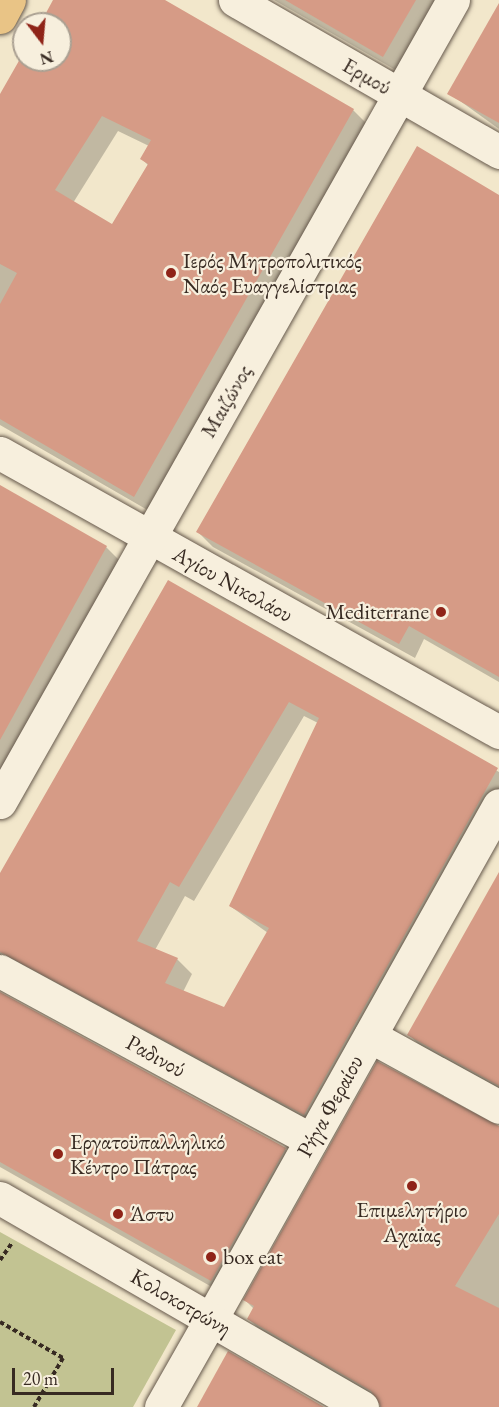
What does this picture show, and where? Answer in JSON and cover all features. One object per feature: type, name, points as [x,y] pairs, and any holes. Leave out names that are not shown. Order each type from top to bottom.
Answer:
[{"type":"main road","points":[[0,16],[9,0]]},
{"type":"street","name":"Ερμού","points":[[235,0],[499,152]]},
{"type":"street","name":"Μαιζώνος","points":[[0,802],[453,0]]},
{"type":"street","name":"Αγίου Νικολάου","points":[[0,453],[499,732]]},
{"type":"street","name":"Ρήγα Φεραίου","points":[[161,1407],[499,805]]},
{"type":"street","name":"Ραδινού","points":[[0,971],[311,1140]]},
{"type":"street","points":[[370,1036],[499,1107]]},
{"type":"street","name":"Κολοκοτρώνη","points":[[0,1197],[362,1407]]},
{"type":"path","points":[[0,1260],[15,1240]]},
{"type":"path","points":[[0,1322],[63,1358],[34,1407]]},
{"type":"green space","points":[[0,1232],[176,1330],[133,1407],[0,1407]]},
{"type":"building","points":[[53,0],[165,0],[354,109],[134,497],[0,419],[0,304],[17,273],[0,264],[0,94],[13,72],[72,72],[72,12],[46,12]],"holes":[[[102,116],[151,140],[140,159],[148,164],[112,224],[55,190]]]},
{"type":"building","points":[[285,0],[416,0],[383,57]]},
{"type":"building","points":[[499,3],[499,123],[447,94]]},
{"type":"building","points":[[417,146],[499,195],[499,677],[409,626],[399,644],[196,532]]},
{"type":"building","points":[[0,485],[107,546],[0,740]]},
{"type":"building","points":[[168,580],[498,768],[304,1115],[0,952],[0,873]],"holes":[[[289,702],[319,718],[229,906],[269,928],[224,1007],[165,983],[178,958],[137,941],[170,882],[179,887]]]},
{"type":"building","points":[[499,872],[499,1086],[407,1035]]},
{"type":"building","points":[[0,992],[286,1148],[211,1281],[0,1162]]},
{"type":"building","points":[[377,1061],[499,1126],[499,1214],[455,1286],[499,1308],[499,1407],[381,1407],[371,1391],[247,1319],[254,1306],[243,1300]]},
{"type":"building","points":[[228,1351],[324,1407],[197,1407]]},
{"type":"place","name":"Ιερός Μητροπολιτικός Ναός Ευαγγελίστριας","points":[[171,273]]},
{"type":"place","name":"Mediterrane","points":[[441,612]]},
{"type":"place","name":"Εργατοϋπαλληλικό Κέντρο Πάτρας","points":[[58,1154]]},
{"type":"place","name":"Επιμελητήριο Αχαΐας","points":[[412,1186]]},
{"type":"place","name":"Άστυ","points":[[118,1214]]},
{"type":"place","name":"box eat","points":[[211,1257]]}]
